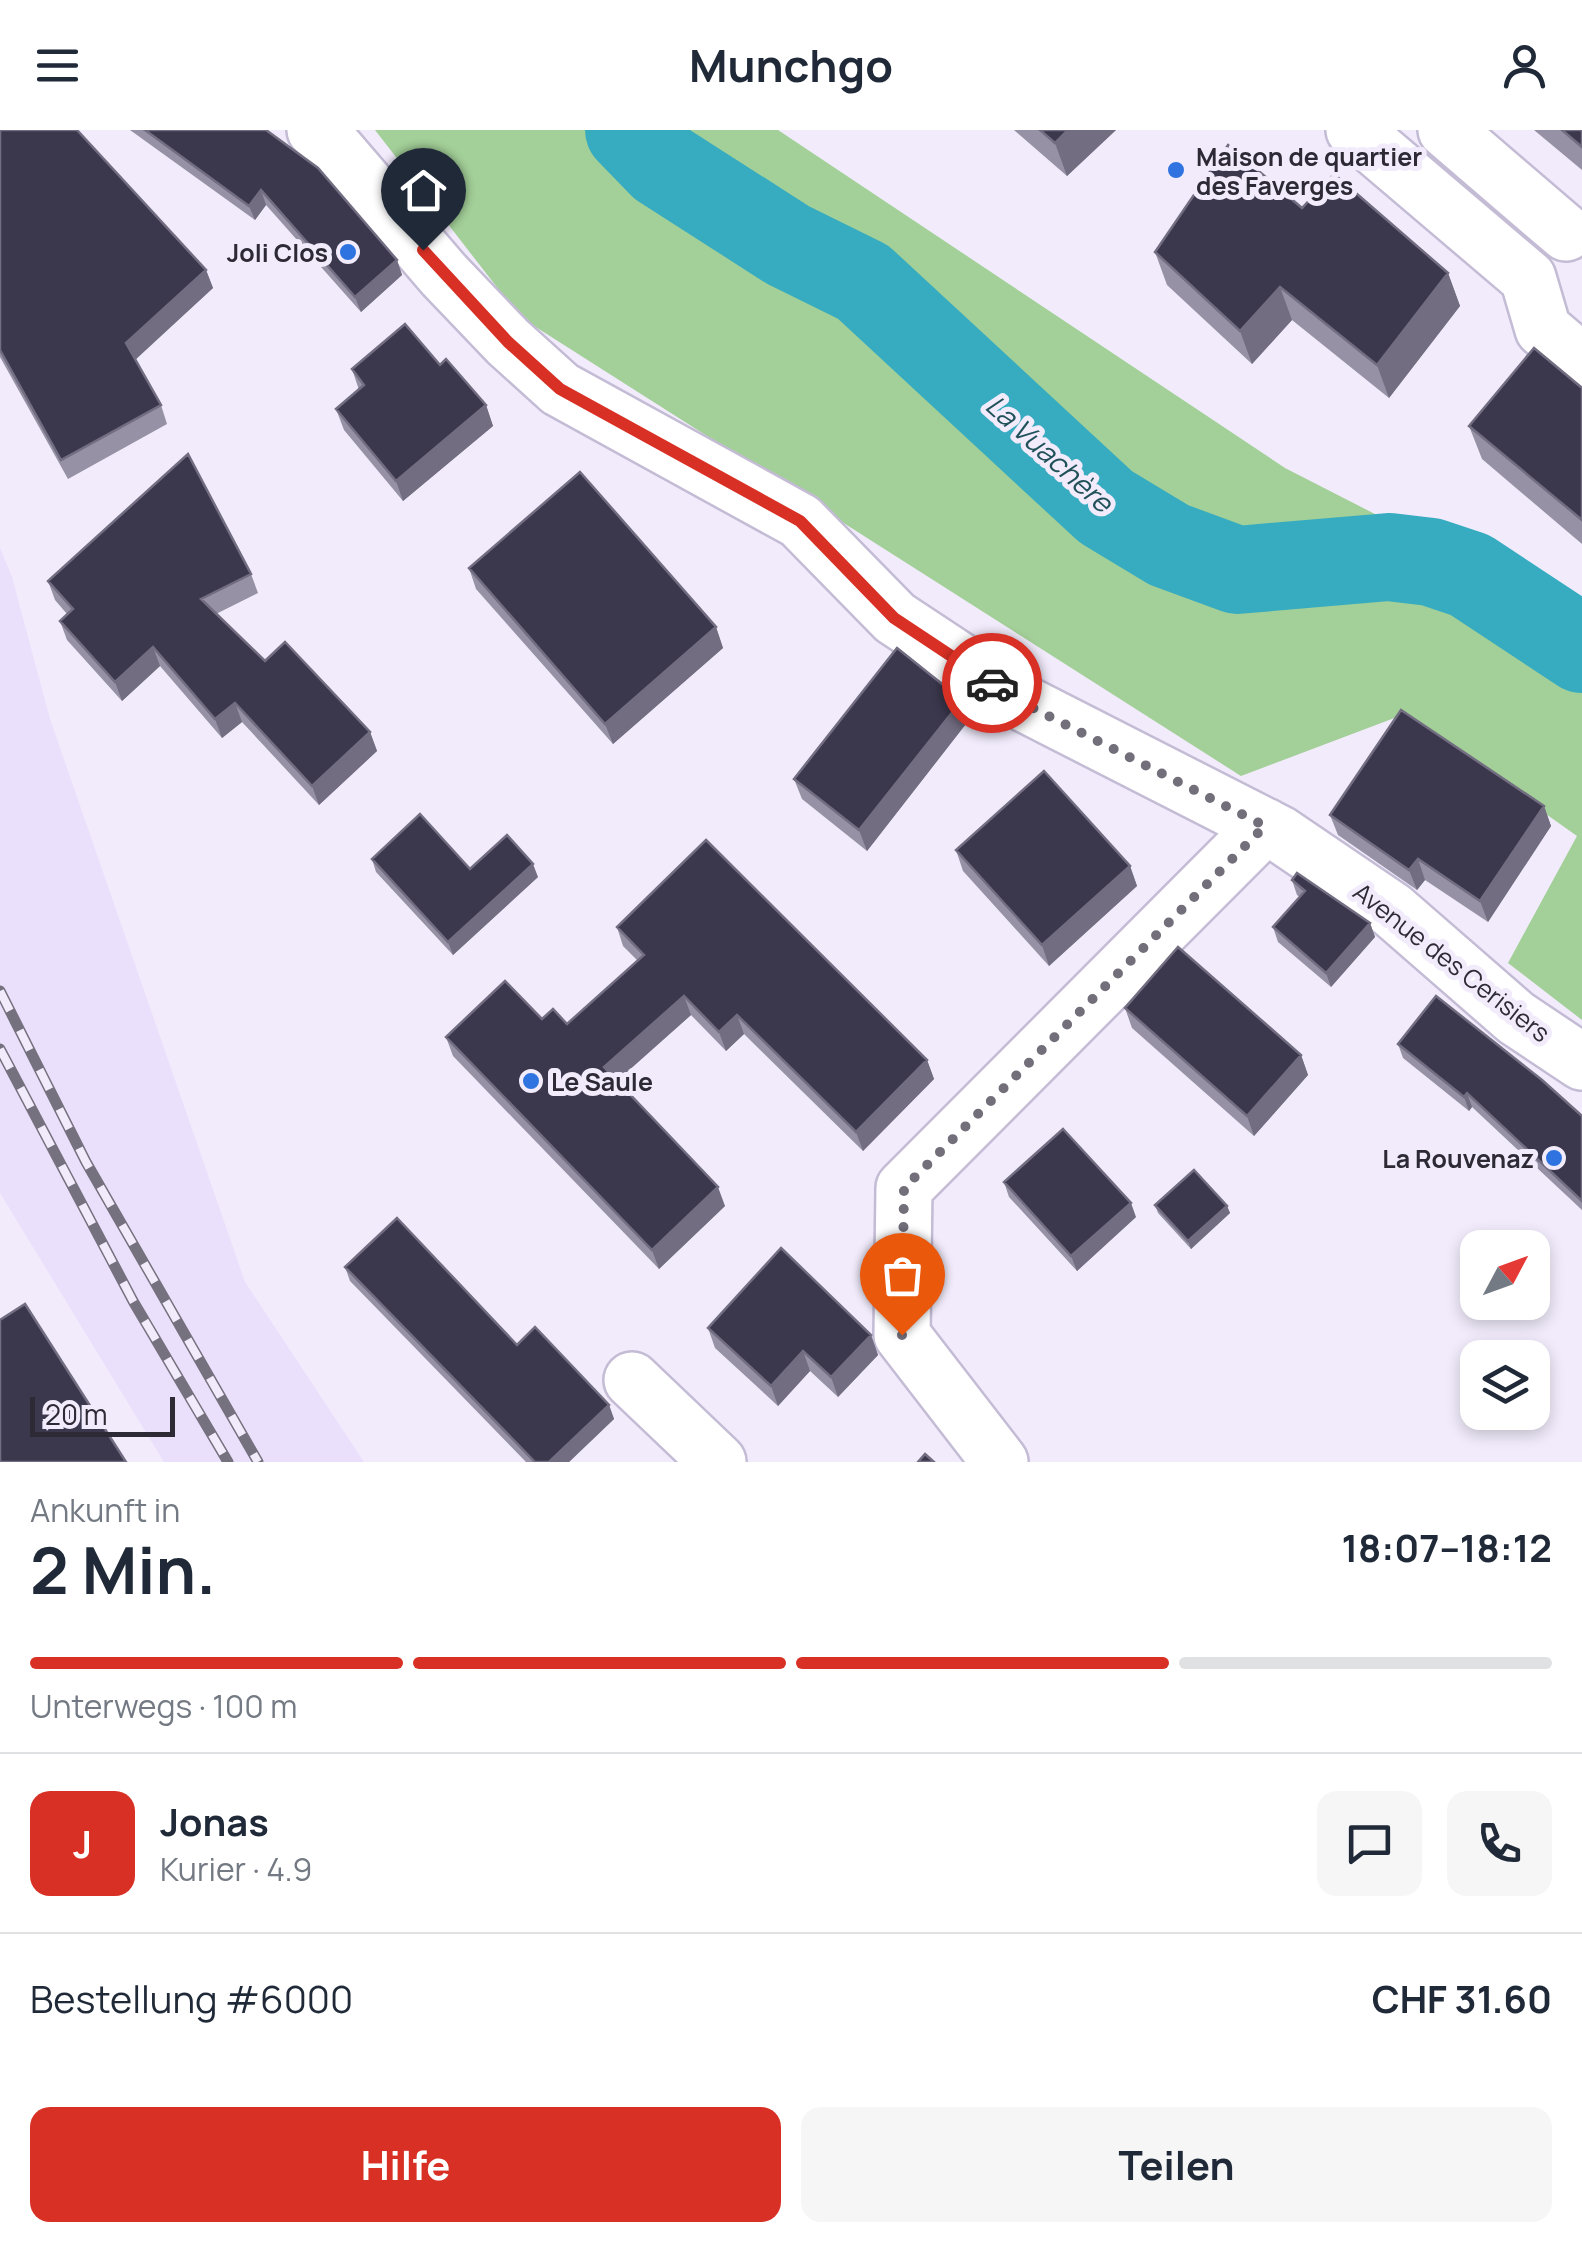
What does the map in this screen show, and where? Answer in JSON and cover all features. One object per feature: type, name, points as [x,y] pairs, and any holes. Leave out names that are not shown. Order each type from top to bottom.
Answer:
[{"type":"street","name":"Avenue des Cerisiers","points":[[315,130],[508,342],[560,389],[800,521],[894,618],[1027,705],[1265,826],[1392,910],[1516,1018],[1582,1062]]},
{"type":"street","points":[[1354,130],[1528,278],[1544,329],[1582,362]]},
{"type":"street","points":[[1446,130],[1574,240],[1528,278]]},
{"type":"street","points":[[1000,1462],[902,1335],[904,1188],[1265,826]]},
{"type":"street","points":[[632,1380],[718,1462]]},
{"type":"shaded area","points":[[0,548],[12,577],[50,719],[245,1282],[364,1462],[164,1462],[0,1193]]},
{"type":"green space","points":[[375,130],[778,130],[1285,468],[1582,620],[1582,1020],[1508,963],[1577,836],[1405,714],[1241,776],[520,317]]},
{"type":"building","points":[[0,130],[77,130],[206,270],[126,343],[161,405],[61,460],[0,350]]},
{"type":"building","points":[[145,130],[266,130],[318,168],[397,260],[355,297],[261,190],[249,206]]},
{"type":"building","points":[[1040,130],[1068,130],[1055,143]]},
{"type":"building","points":[[1562,130],[1582,130],[1582,147]]},
{"type":"building","points":[[1228,145],[1302,208],[1334,174],[1448,273],[1377,365],[1280,287],[1240,331],[1155,252]]},
{"type":"building","points":[[405,324],[440,365],[446,359],[486,405],[396,481],[336,409],[364,385],[352,369]]},
{"type":"building","points":[[1534,348],[1582,388],[1582,520],[1469,426]]},
{"type":"building","points":[[188,454],[251,574],[201,599],[265,661],[285,642],[370,732],[312,786],[235,703],[215,719],[153,647],[115,682],[60,621],[73,609],[48,581]]},
{"type":"building","points":[[580,472],[716,627],[605,724],[469,568]]},
{"type":"building","points":[[897,648],[962,700],[859,830],[794,779]]},
{"type":"building","points":[[1401,710],[1544,806],[1480,901],[1418,859],[1409,870],[1330,815]]},
{"type":"building","points":[[1044,771],[1130,866],[1042,945],[956,850]]},
{"type":"building","points":[[420,814],[470,869],[507,835],[533,864],[448,942],[372,859]]},
{"type":"building","points":[[706,840],[927,1060],[856,1132],[737,1015],[719,1032],[684,996],[604,1067],[718,1187],[652,1250],[446,1037],[505,981],[542,1019],[553,1009],[567,1024],[644,955],[617,927]]},
{"type":"building","points":[[1297,873],[1370,923],[1326,973],[1273,927],[1305,891],[1292,880]]},
{"type":"building","points":[[1178,947],[1301,1055],[1247,1116],[1125,1008]]},
{"type":"building","points":[[1436,996],[1582,1116],[1582,1201],[1467,1093],[1464,1097],[1398,1044]]},
{"type":"building","points":[[1063,1129],[1131,1203],[1071,1256],[1004,1182]]},
{"type":"building","points":[[1194,1170],[1227,1206],[1188,1241],[1155,1205]]},
{"type":"building","points":[[397,1218],[517,1345],[535,1327],[609,1405],[549,1462],[535,1462],[345,1267]]},
{"type":"building","points":[[781,1248],[871,1335],[831,1377],[803,1351],[771,1386],[708,1328]]},
{"type":"building","points":[[25,1304],[126,1462],[0,1462],[0,1320]]},
{"type":"building","points":[[925,1454],[934,1462],[918,1462]]},
{"type":"waterway","name":"La Vuachère","points":[[629,130],[663,165],[788,245],[863,282],[1106,507],[1169,545],[1237,570],[1389,557],[1431,562],[1470,575],[1582,649]]},
{"type":"railway","points":[[0,991],[86,1162],[258,1462]]},
{"type":"railway","points":[[0,1049],[133,1301],[228,1462]]},
{"type":"way so far","points":[[902,1335],[904,1188],[1265,826],[1027,705],[992,683]]},
{"type":"place","name":"Maison de quartier des Faverges","points":[[1176,170]]},
{"type":"place","name":"Joli Clos","points":[[348,252]]},
{"type":"place","name":"Le Saule","points":[[531,1081]]},
{"type":"place","name":"La Rouvenaz","points":[[1554,1158]]},
{"type":"route","points":[[423,250],[508,342],[560,389],[800,521],[894,618],[992,683]]}]
